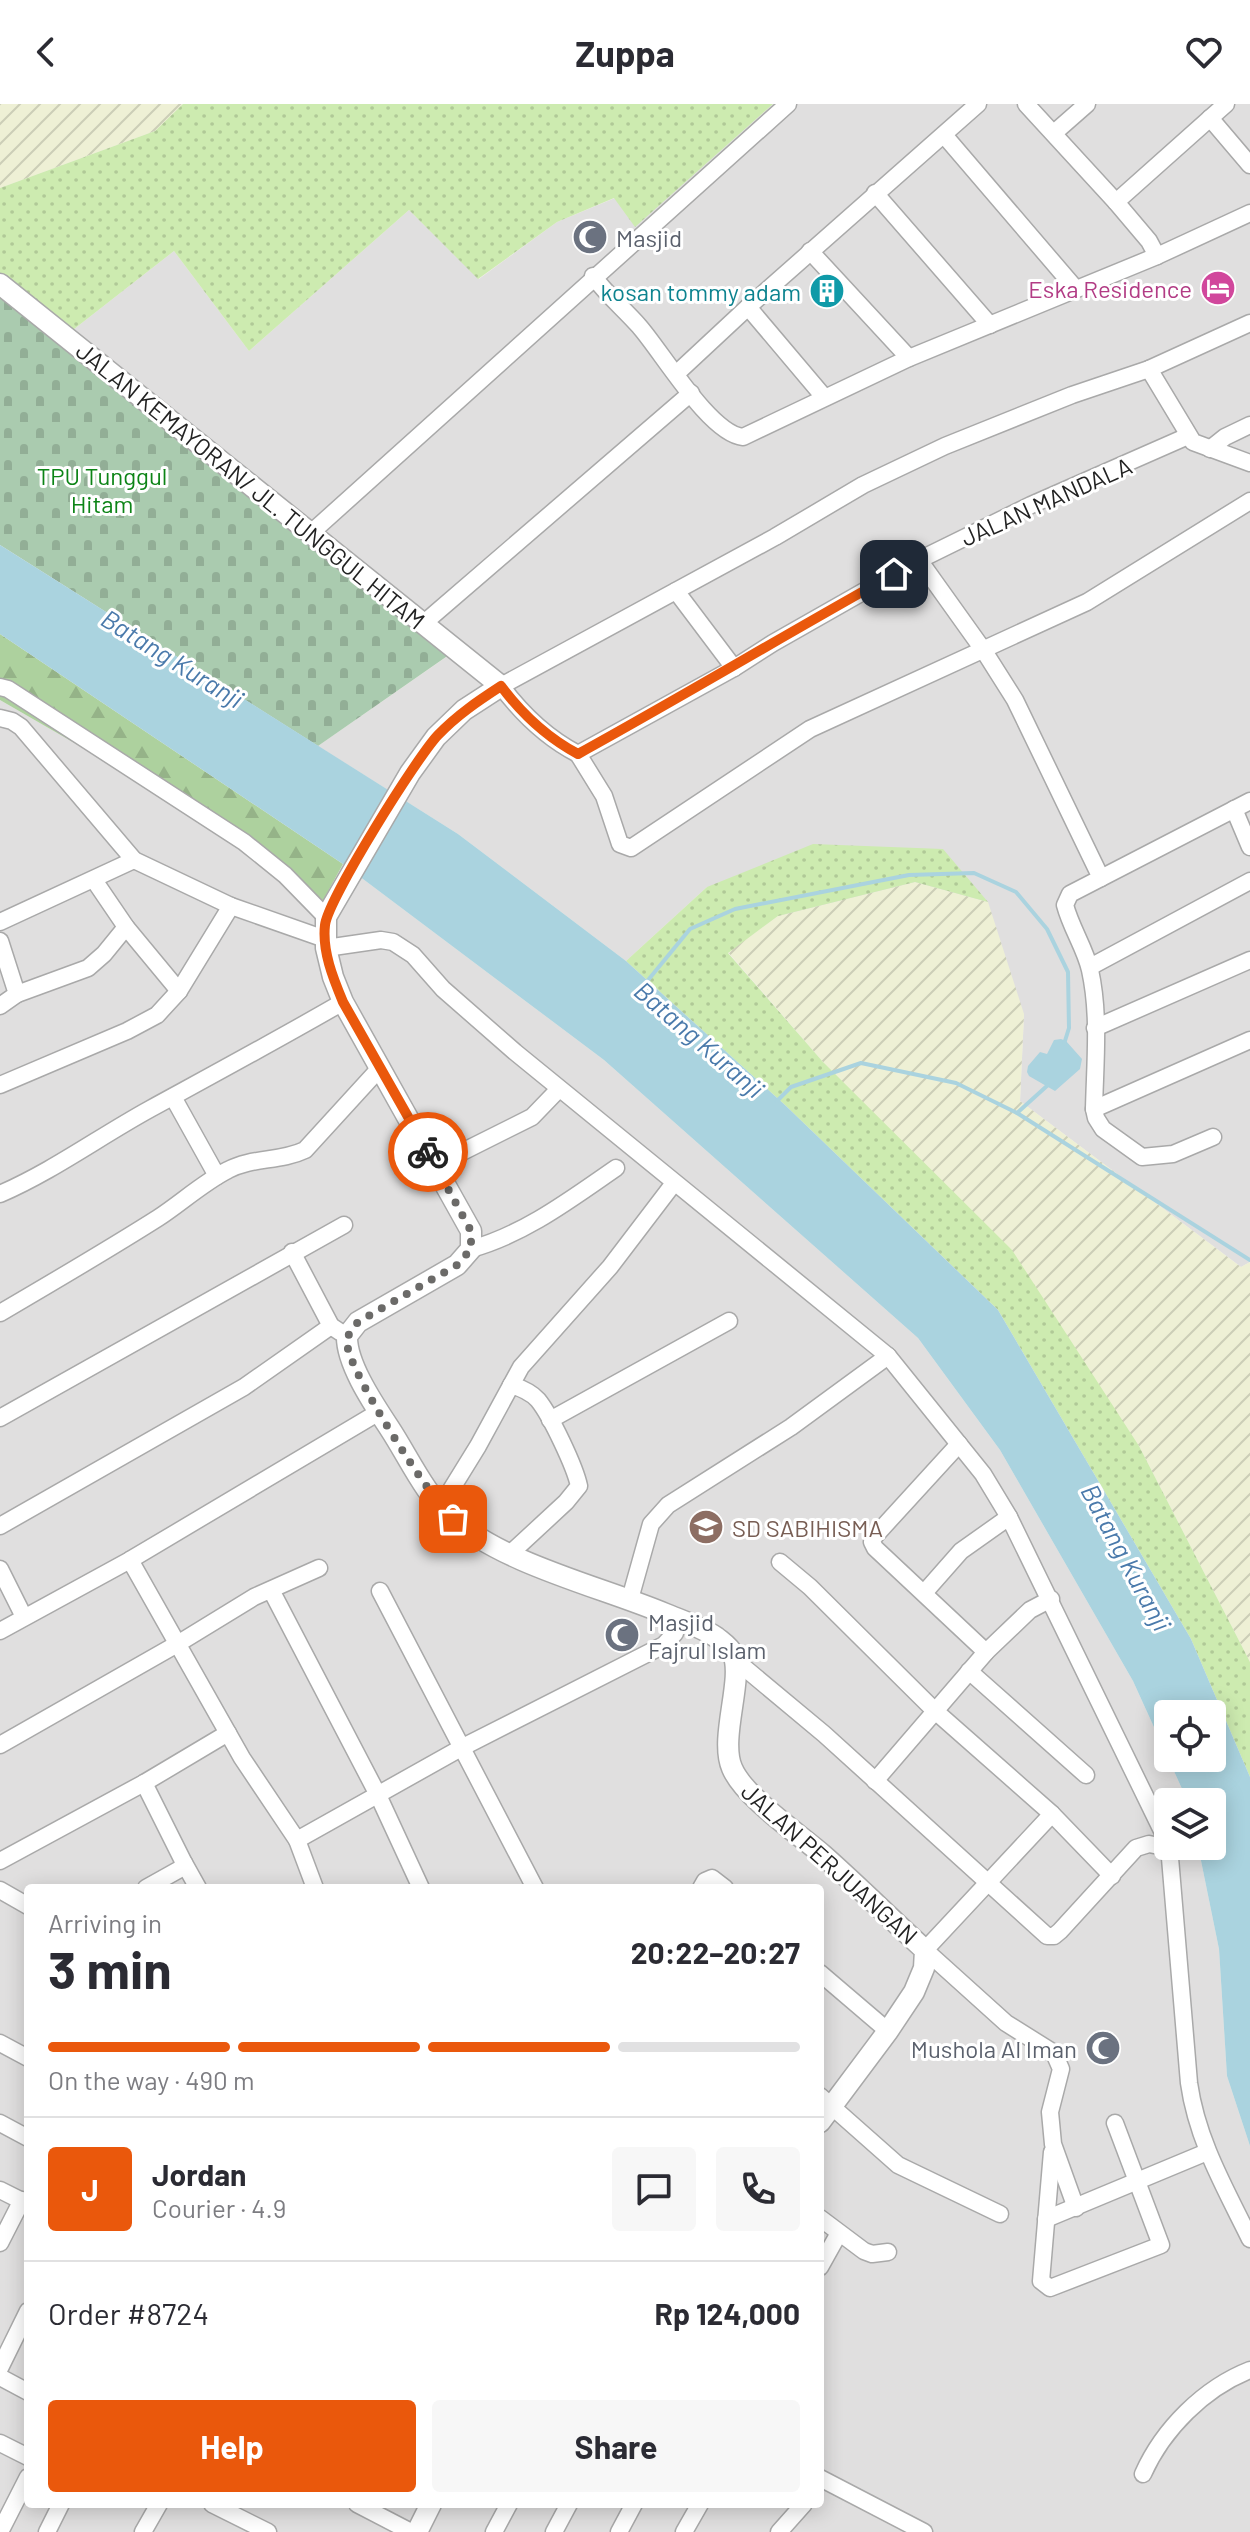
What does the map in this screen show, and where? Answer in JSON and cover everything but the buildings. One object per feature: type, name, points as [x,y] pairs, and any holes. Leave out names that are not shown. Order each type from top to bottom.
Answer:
[{"type":"street","points":[[312,532],[593,276],[788,104]]},
{"type":"street","points":[[676,374],[978,104]]},
{"type":"street","points":[[1026,104],[1116,202],[1149,241],[1157,256]]},
{"type":"street","points":[[1054,133],[1087,104]]},
{"type":"street","points":[[1116,202],[1226,104]]},
{"type":"street","points":[[1210,118],[1250,165]]},
{"type":"street","points":[[944,135],[1075,288]]},
{"type":"street","points":[[875,193],[990,325]]},
{"type":"street","points":[[593,276],[607,295],[639,326],[727,433],[743,437],[909,358],[1157,256],[1250,213]]},
{"type":"street","points":[[810,251],[909,358]]},
{"type":"street","name":"JALAN KEMAYORAN/ JL. TUNGGUL HITAM","points":[[0,284],[501,686]]},
{"type":"street","points":[[748,307],[824,397]]},
{"type":"street","points":[[471,1249],[471,1231],[343,1002],[333,977],[326,944],[326,917],[344,883],[410,773],[436,737],[464,710],[501,686],[863,485],[945,446],[1072,395],[1149,369],[1250,323]]},
{"type":"street","points":[[1149,369],[1193,442],[1250,463]]},
{"type":"street","points":[[424,623],[691,393]]},
{"type":"street","points":[[1210,449],[1225,437],[1250,425]]},
{"type":"street","name":"JALAN MANDALA","points":[[578,754],[919,560],[1019,510],[1188,436]]},
{"type":"street","points":[[501,686],[515,705],[553,740],[578,754],[604,796],[620,844],[631,848],[810,729],[1087,602],[1250,501]]},
{"type":"street","points":[[919,560],[1015,700],[1101,878]]},
{"type":"street","points":[[676,591],[734,668]]},
{"type":"street","points":[[0,687],[8,689],[244,842],[285,875],[326,917]]},
{"type":"street","points":[[0,718],[21,727],[134,860],[231,906],[326,944],[381,940],[403,947],[480,1023],[888,1356],[983,1474],[1009,1517],[1154,1814]]},
{"type":"street","points":[[1213,1137],[1173,1154],[1142,1157],[1103,1129],[1094,1109],[1095,1006],[1090,967],[1065,905],[1070,894],[1250,801]]},
{"type":"street","points":[[1234,809],[1250,847]]},
{"type":"street","points":[[0,922],[134,860]]},
{"type":"street","points":[[94,880],[126,927],[179,991]]},
{"type":"street","points":[[1090,967],[1250,881]]},
{"type":"street","points":[[0,1085],[136,1027],[157,1015],[179,991],[231,906]]},
{"type":"street","points":[[0,1006],[17,994],[88,968],[126,927]]},
{"type":"street","points":[[0,941],[17,994]]},
{"type":"street","points":[[1095,1028],[1250,960]]},
{"type":"street","points":[[0,1194],[32,1180],[343,1002]]},
{"type":"street","points":[[1094,1109],[1250,1040]]},
{"type":"street","points":[[0,1313],[98,1256],[188,1199],[217,1176],[238,1165],[290,1157],[310,1146],[379,1069]]},
{"type":"street","points":[[436,1165],[532,1117],[545,1107],[559,1089]]},
{"type":"street","points":[[173,1097],[217,1176]]},
{"type":"street","points":[[0,1526],[457,1265],[471,1249],[526,1227],[616,1168]]},
{"type":"street","points":[[441,1506],[530,1355],[610,1267],[674,1183]]},
{"type":"street","points":[[0,1418],[344,1225]]},
{"type":"street","points":[[292,1252],[339,1331],[379,1412],[441,1506],[453,1519],[470,1532],[511,1553],[579,1582],[630,1599],[718,1638],[730,1649],[734,1659],[775,1691],[1042,1933],[1052,1937],[1060,1931],[1136,1848],[1154,1845]]},
{"type":"street","points":[[550,1420],[729,1321]]},
{"type":"street","points":[[630,1599],[651,1524],[668,1505],[791,1427],[888,1356]]},
{"type":"street","points":[[511,1385],[532,1395],[550,1420],[579,1486],[511,1553]]},
{"type":"street","points":[[0,1631],[130,1560],[379,1412]]},
{"type":"street","points":[[959,1444],[872,1540],[875,1548],[986,1652]]},
{"type":"street","points":[[924,1593],[971,1543],[1009,1517]]},
{"type":"street","points":[[130,1560],[228,1733],[297,1840],[314,1884]]},
{"type":"street","points":[[780,1562],[810,1587],[934,1710],[1052,1814],[1112,1876]]},
{"type":"street","points":[[0,1745],[271,1590],[319,1568]]},
{"type":"street","points":[[0,1569],[24,1617]]},
{"type":"street","points":[[271,1590],[378,1795],[419,1884]]},
{"type":"street","points":[[380,1591],[533,1884]]},
{"type":"street","points":[[875,1781],[986,1652],[1030,1610],[1051,1599]]},
{"type":"street","points":[[297,1840],[461,1748],[669,1642],[678,1619]]},
{"type":"street","name":"JALAN PERJUANGAN","points":[[734,1659],[728,1752],[736,1776],[925,1950]]},
{"type":"street","points":[[969,1671],[1086,1775]]},
{"type":"street","points":[[0,1861],[144,1783],[228,1733]]},
{"type":"street","points":[[144,1783],[196,1884]]},
{"type":"street","points":[[1000,2214],[898,2165],[824,2108],[888,2031],[920,1982],[925,1950],[1052,1814]]},
{"type":"street","points":[[1170,1860],[1189,2083],[1195,2119],[1207,2152],[1250,2239]]},
{"type":"street","points":[[153,1884],[180,1869],[184,1863]]},
{"type":"street","points":[[703,1884],[712,1878],[720,1884]]},
{"type":"street","points":[[0,1890],[24,1904]]},
{"type":"street","points":[[925,1950],[1006,2023],[1054,2053],[1061,2069],[1050,2112],[1053,2144],[1041,2281],[1050,2288],[1161,2245],[1115,2123]]},
{"type":"street","points":[[824,1976],[888,2031]]},
{"type":"street","points":[[0,2043],[24,2056]]},
{"type":"street","points":[[0,2123],[24,2136]]},
{"type":"street","points":[[1053,2144],[1076,2208]]},
{"type":"street","points":[[1046,2219],[1139,2183],[1207,2152]]},
{"type":"street","points":[[0,2190],[24,2202]]},
{"type":"street","points":[[0,2243],[24,2204]]},
{"type":"street","points":[[824,2221],[868,2253],[888,2252]]},
{"type":"street","points":[[824,2260],[839,2233]]},
{"type":"street","points":[[0,2368],[24,2319]]},
{"type":"street","points":[[1143,2474],[1156,2448],[1183,2417],[1221,2384],[1250,2370]]},
{"type":"street","points":[[0,2377],[24,2390]]},
{"type":"street","points":[[0,2443],[24,2455]]},
{"type":"street","points":[[0,2532],[6,2507],[24,2482]]},
{"type":"street","points":[[824,2483],[924,2532]]},
{"type":"street","points":[[47,2532],[59,2508]]},
{"type":"street","points":[[143,2532],[157,2508]]},
{"type":"street","points":[[220,2508],[268,2532]]},
{"type":"street","points":[[365,2508],[414,2532],[429,2508]]},
{"type":"street","points":[[494,2532],[507,2508]]},
{"type":"street","points":[[554,2532],[567,2508]]},
{"type":"street","points":[[619,2532],[632,2508]]},
{"type":"street","points":[[684,2532],[698,2508]]},
{"type":"street","points":[[779,2532],[800,2508]]},
{"type":"shaded area","points":[[773,104],[1250,104],[1250,1262],[1241,1267],[1020,1101],[1024,1014],[707,887],[626,961],[458,834],[318,746],[455,651],[69,333],[174,251],[249,351],[409,210],[479,279],[557,222],[615,198],[635,226]]},
{"type":"shaded area","points":[[0,700],[168,797],[321,906],[343,864],[604,1060],[918,1338],[1000,1450],[1133,1681],[1154,1727],[1154,1772],[1174,1772],[1182,1788],[1154,1788],[1154,1860],[1201,1860],[1219,1949],[1227,2076],[1250,2146],[1250,2532],[0,2532]]},
{"type":"green space","points":[[0,104],[183,104],[155,131],[0,188]]},
{"type":"green space","points":[[183,104],[773,104],[635,227],[614,198],[557,222],[478,279],[409,210],[249,351],[174,251],[69,333],[0,279],[0,188],[155,131]]},
{"type":"green space","name":"TPU Tunggul Hitam","points":[[0,279],[316,524],[456,650],[318,746],[0,545]]},
{"type":"green space","points":[[0,634],[343,864],[320,906],[168,797],[0,700]]},
{"type":"green space","points":[[813,844],[943,849],[988,902],[915,882],[778,916],[728,953],[823,1062],[1012,1250],[1139,1446],[1250,1662],[1250,1777],[1226,1721],[1226,1700],[1217,1700],[1191,1639],[998,1310],[785,1105],[626,961],[707,887]]},
{"type":"green space","points":[[915,882],[988,902],[1024,1014],[1020,1101],[1241,1267],[1250,1262],[1250,1662],[1139,1446],[823,1062],[728,952],[778,916]]},
{"type":"water","name":"Batang Kuranji","points":[[0,545],[458,834],[626,961],[785,1105],[998,1310],[1191,1639],[1217,1700],[1154,1700],[1154,1727],[1133,1681],[1000,1450],[918,1338],[604,1060],[343,864],[0,634]]},
{"type":"water","points":[[1061,1039],[1082,1059],[1080,1069],[1055,1091],[1027,1072],[1028,1066],[1040,1052],[1047,1054],[1054,1040]]},
{"type":"water","points":[[1226,1721],[1250,1777],[1250,2146],[1227,2076],[1219,1949],[1201,1860],[1226,1860],[1226,1788],[1182,1788],[1174,1772],[1226,1772]]},
{"type":"waterway","name":"Batang Kuranji","points":[[644,985],[690,929],[735,909],[909,875],[974,873],[1016,892],[1047,929],[1068,972],[1069,1028],[1064,1044]]},
{"type":"waterway","points":[[777,1101],[791,1087],[861,1063],[956,1083],[1017,1113],[1250,1260]]},
{"type":"waterway","points":[[1017,1113],[1048,1085]]},
{"type":"way so far","points":[[428,1152],[471,1231],[469,1254],[457,1265],[369,1314],[347,1336],[347,1342],[352,1361],[379,1412],[425,1484],[453,1519]]},
{"type":"place","name":"Masjid","points":[[590,237]]},
{"type":"place","name":"Eska Residence","points":[[1218,288]]},
{"type":"place","name":"kosan tommy adam","points":[[827,291]]},
{"type":"place","name":"SD SABIHISMA","points":[[706,1527]]},
{"type":"place","name":"Masjid Fajrul Islam","points":[[622,1635]]},
{"type":"place","name":"Mushola Al Iman","points":[[1103,2048]]},
{"type":"route","points":[[428,1152],[343,1002],[326,948],[325,926],[326,917],[344,883],[410,773],[436,737],[464,710],[501,686],[515,705],[553,740],[578,754],[734,668],[894,574]]}]
